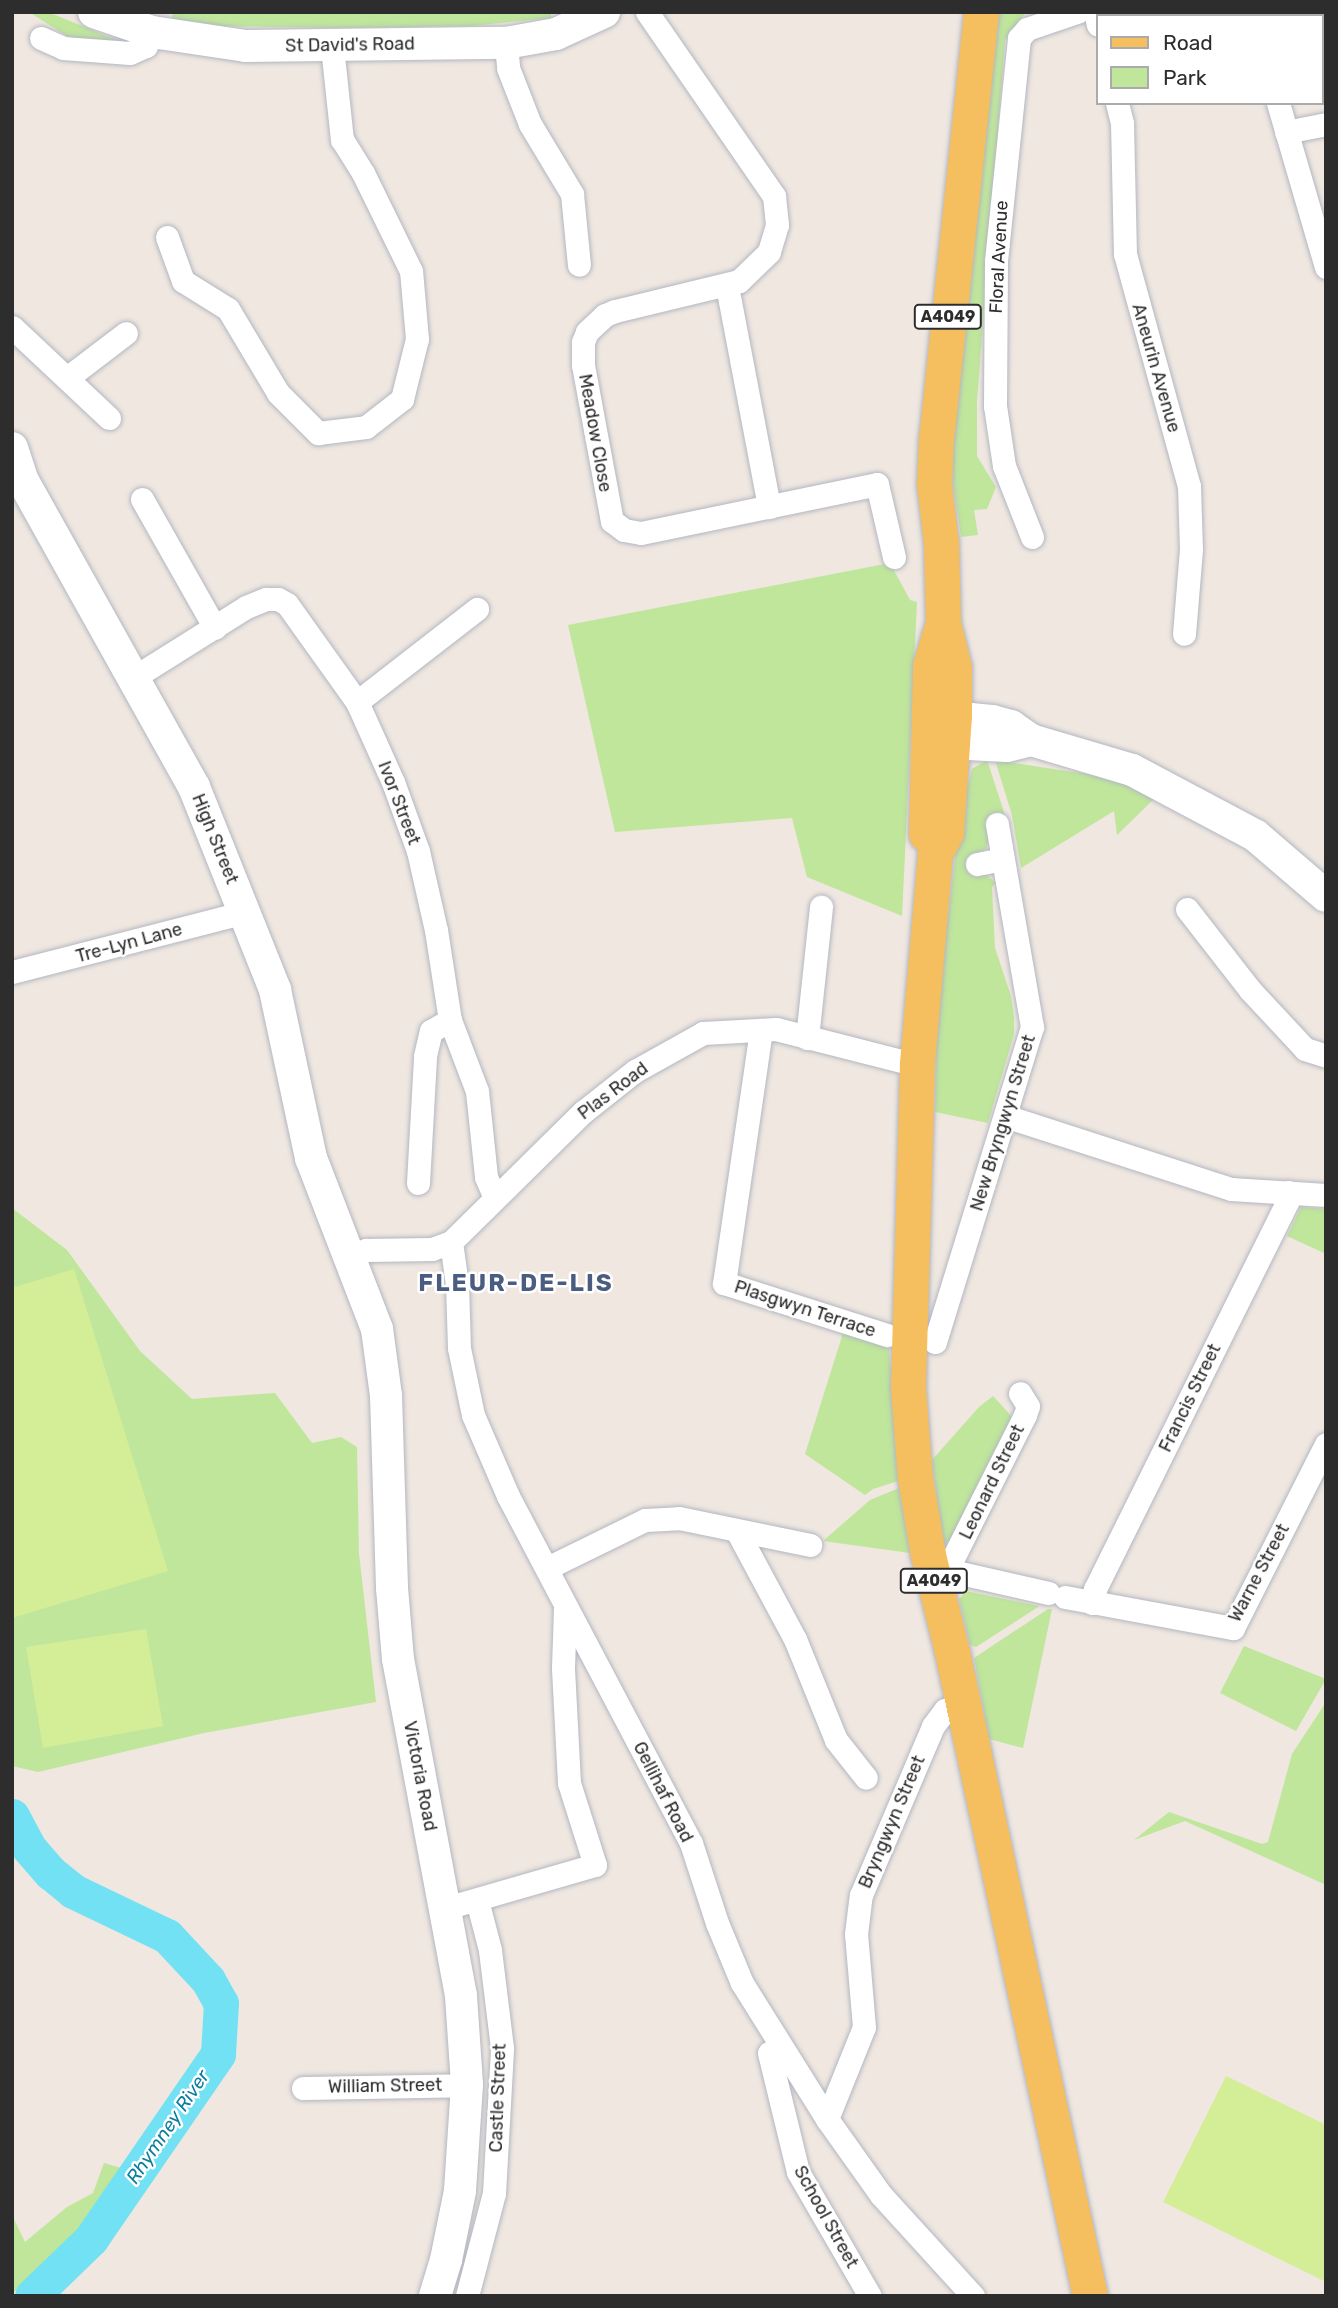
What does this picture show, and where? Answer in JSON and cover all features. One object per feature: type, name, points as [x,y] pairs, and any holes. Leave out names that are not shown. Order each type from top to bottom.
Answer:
[{"type":"main road","name":"St David's Road","points":[[94,12],[152,33],[246,46],[506,43],[556,34],[604,12]]},
{"type":"main road","name":"A4049","points":[[981,12],[936,437],[934,484],[941,544],[943,623],[930,666],[941,729],[924,831],[935,853],[917,1065],[908,1388],[915,1478],[940,1572],[963,1706],[1090,2296]]},
{"type":"main road","name":"High Street","points":[[12,448],[18,484],[194,787],[275,990],[312,1158],[348,1258]]},
{"type":"main road","points":[[941,729],[1010,726],[1031,740],[1132,770],[1197,802],[1255,836],[1326,896]]},
{"type":"main road","name":"Victoria Road","points":[[348,1258],[377,1329],[386,1396],[392,1588],[398,1659],[461,1996],[467,2085],[460,2191],[446,2260],[435,2296]]},
{"type":"street","name":"Meadow Close","points":[[647,12],[774,196],[777,225],[769,253],[751,273],[727,286],[615,311],[606,315],[587,332],[583,342],[583,365],[612,521],[624,530],[641,533],[877,484],[894,556]]},
{"type":"street","name":"Floral Avenue","points":[[1032,537],[1004,466],[996,406],[996,261],[1019,38],[1027,29],[1077,12]]},
{"type":"street","points":[[41,38],[63,48],[130,53],[146,46],[152,33]]},
{"type":"street","points":[[506,43],[508,68],[530,124],[572,194],[579,265]]},
{"type":"street","points":[[167,237],[183,281],[228,309],[278,393],[318,433],[366,427],[402,399],[417,339],[411,271],[363,173],[342,140],[332,46]]},
{"type":"street","name":"Aneurin Avenue","points":[[1118,105],[1122,123],[1125,254],[1189,486],[1191,549],[1184,634]]},
{"type":"street","points":[[1279,105],[1326,267]]},
{"type":"street","points":[[1286,132],[1326,124]]},
{"type":"street","points":[[727,286],[769,507]]},
{"type":"street","points":[[12,327],[110,418]]},
{"type":"street","points":[[67,378],[125,333]]},
{"type":"street","points":[[142,499],[215,628]]},
{"type":"street","name":"Ivor Street","points":[[132,678],[246,607],[266,599],[278,599],[287,604],[358,702],[393,782],[418,851],[436,930],[450,1020],[477,1091],[486,1177],[494,1196]]},
{"type":"street","points":[[358,702],[477,609]]},
{"type":"street","name":"New Bryngwyn Street","points":[[935,1342],[1032,1027],[997,824]]},
{"type":"street","points":[[977,864],[1003,859]]},
{"type":"street","points":[[807,1038],[821,907]]},
{"type":"street","points":[[1187,909],[1250,990],[1305,1049],[1326,1056]]},
{"type":"street","name":"Tre-Lyn Lane","points":[[12,972],[245,912]]},
{"type":"street","points":[[418,1183],[425,1056],[431,1031],[450,1020]]},
{"type":"street","name":"Plas Road","points":[[451,1242],[494,1196],[583,1112],[635,1071],[703,1033],[776,1029],[917,1065]]},
{"type":"street","name":"Plasgwyn Terrace","points":[[761,1030],[724,1283],[887,1335]]},
{"type":"street","points":[[1005,1116],[1231,1189],[1326,1195]]},
{"type":"street","name":"Francis Street","points":[[1092,1603],[1096,1589],[1287,1202],[1287,1192]]},
{"type":"street","points":[[348,1258],[366,1250],[432,1249],[451,1242]]},
{"type":"street","name":"Gellihaf Road","points":[[451,1242],[457,1284],[459,1348],[473,1415],[508,1496],[691,1843],[717,1923],[742,1983],[827,2119],[881,2195],[973,2296]]},
{"type":"street","name":"Leonard Street","points":[[940,1572],[1025,1415],[1028,1406],[1020,1393]]},
{"type":"street","name":"Warne Street","points":[[940,1572],[1233,1628],[1326,1444]]},
{"type":"street","points":[[547,1568],[639,1521],[679,1518],[810,1545]]},
{"type":"street","points":[[737,1531],[795,1639],[836,1740],[866,1778]]},
{"type":"street","points":[[446,1908],[595,1865],[569,1783],[563,1668],[565,1606]]},
{"type":"street","name":"Bryngwyn Street","points":[[827,2119],[864,2027],[856,1934],[862,1895],[933,1726],[945,1710],[963,1706]]},
{"type":"street","name":"Castle Street","points":[[467,2296],[494,2193],[502,2048],[491,1950],[477,1900]]},
{"type":"street","name":"School Street","points":[[769,2053],[798,2172],[870,2296]]},
{"type":"street","name":"William Street","points":[[303,2088],[467,2085]]},
{"type":"green space","points":[[29,12],[48,12],[131,46],[73,40]]},
{"type":"green space","points":[[173,12],[551,12],[551,18],[471,26],[340,28],[216,26],[172,19]]},
{"type":"green space","points":[[993,12],[1026,12],[1005,40],[977,401],[977,456],[996,487],[987,509],[974,510],[978,535],[961,537],[953,482],[952,424]]},
{"type":"green space","points":[[890,563],[910,600],[917,602],[902,916],[807,877],[792,818],[615,832],[568,625]]},
{"type":"green space","points":[[987,760],[1005,815],[986,820],[989,839],[986,849],[978,855],[983,872],[996,883],[992,887],[995,948],[1011,996],[1014,1017],[1014,1034],[988,1123],[935,1112],[937,1010],[960,816],[972,769]]},
{"type":"green space","points":[[995,760],[1106,777],[1156,797],[1117,835],[1114,811],[1021,868],[1012,815]]},
{"type":"green space","points":[[1301,1207],[1326,1209],[1326,1254],[1287,1236]]},
{"type":"green space","points":[[12,1208],[67,1250],[140,1351],[192,1399],[275,1393],[312,1443],[341,1437],[357,1447],[359,1554],[376,1702],[204,1733],[38,1772],[12,1766]]},
{"type":"green space","points":[[74,1269],[168,1571],[12,1618],[12,1288]]},
{"type":"green space","points":[[843,1333],[889,1348],[898,1481],[873,1489],[865,1495],[805,1454]]},
{"type":"green space","points":[[993,1396],[1014,1419],[950,1542],[943,1544],[932,1460],[979,1407]]},
{"type":"green space","points":[[899,1488],[910,1553],[823,1541],[870,1500]]},
{"type":"green space","points":[[966,1591],[1039,1606],[976,1647],[970,1645],[959,1599]]},
{"type":"green space","points":[[1048,1609],[1052,1609],[1023,1748],[989,1739],[974,1658]]},
{"type":"green space","points":[[146,1629],[163,1726],[43,1748],[26,1647]]},
{"type":"green space","points":[[1244,1646],[1326,1679],[1296,1731],[1220,1693]]},
{"type":"green space","points":[[1326,1702],[1326,1885],[1185,1821],[1134,1840],[1169,1812],[1262,1844],[1268,1842],[1292,1754]]},
{"type":"green space","points":[[1226,2076],[1326,2125],[1326,2282],[1163,2202]]},
{"type":"green space","points":[[104,2163],[121,2168],[77,2230],[25,2285],[12,2293],[12,2215],[25,2242],[67,2207],[93,2193]]},
{"type":"waterway","name":"Rhymney River","points":[[12,1816],[29,1848],[51,1873],[73,1891],[167,1936],[208,1980],[221,2003],[218,2054],[91,2239],[32,2296]]},
{"type":"district","name":"FLEUR-DE-LIS","points":[[516,1284]]}]
